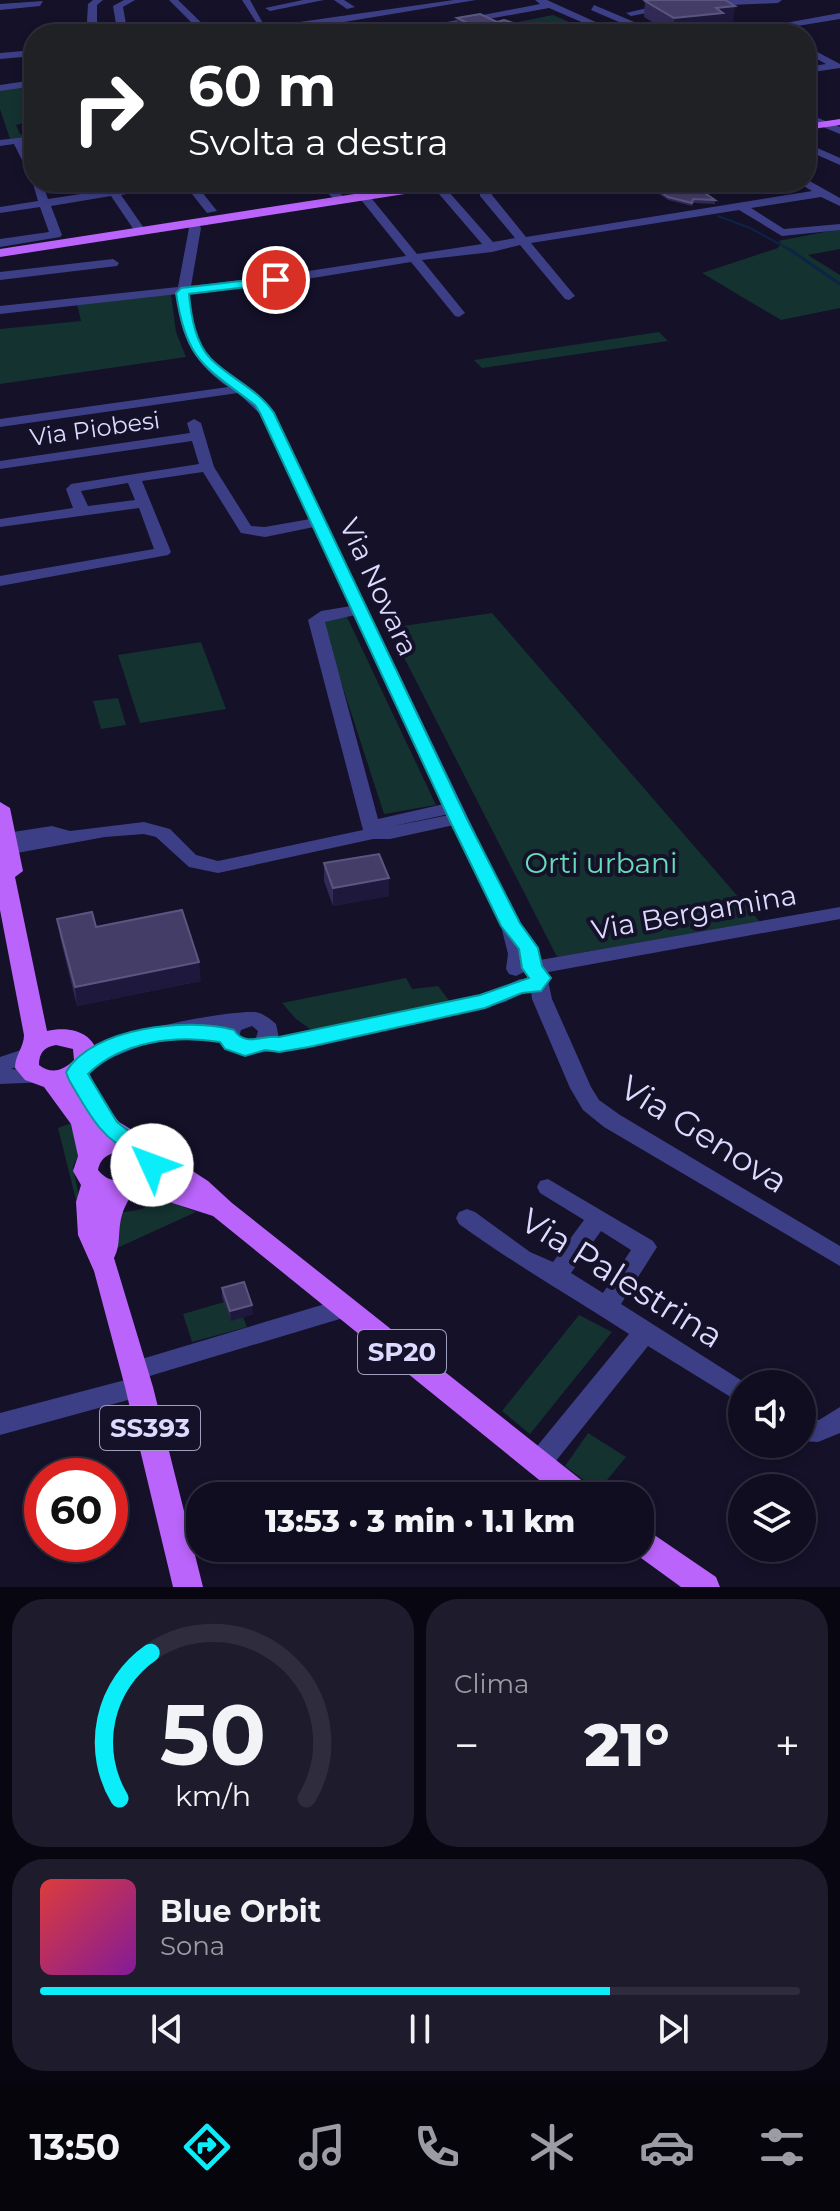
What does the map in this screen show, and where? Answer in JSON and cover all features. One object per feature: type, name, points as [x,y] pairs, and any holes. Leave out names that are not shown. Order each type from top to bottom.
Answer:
[{"type":"main road","points":[[816,126],[840,122]]},
{"type":"main road","points":[[0,253],[391,192]]},
{"type":"main road","points":[[0,808],[10,906],[31,1049],[27,1068],[45,1078],[79,1116],[91,1138],[85,1171],[94,1184],[112,1190],[138,1179],[148,1152],[127,1142],[110,1128],[97,1110],[77,1053],[53,1028],[43,1008],[10,906]]},
{"type":"main road","points":[[31,1049],[77,1053]]},
{"type":"main road","points":[[45,1078],[77,1053]]},
{"type":"main road","points":[[90,1155],[106,1144],[127,1142]]},
{"type":"main road","name":"SP20","points":[[138,1179],[223,1210],[562,1482]]},
{"type":"main road","name":"SS393","points":[[107,1271],[102,1230],[108,1209],[138,1179]]},
{"type":"main road","name":"SS393","points":[[94,1184],[89,1202],[91,1235],[107,1271],[137,1379],[188,1587]]},
{"type":"main road","points":[[654,1551],[705,1587]]},
{"type":"street","points":[[95,24],[91,9],[92,4],[99,0]]},
{"type":"street","points":[[121,24],[118,6],[131,0]]},
{"type":"street","points":[[173,0],[198,24]]},
{"type":"street","points":[[246,0],[260,24]]},
{"type":"street","points":[[267,4],[320,0]]},
{"type":"street","points":[[338,0],[350,7]]},
{"type":"street","points":[[311,24],[472,0]]},
{"type":"street","points":[[704,2],[721,5],[778,0]]},
{"type":"street","points":[[270,24],[279,19],[379,2]]},
{"type":"street","points":[[441,24],[543,2],[593,24]]},
{"type":"street","points":[[565,12],[612,2]]},
{"type":"street","points":[[0,7],[40,3]]},
{"type":"street","points":[[454,3],[481,17]]},
{"type":"street","points":[[267,4],[279,19]]},
{"type":"street","points":[[631,13],[684,4]]},
{"type":"street","points":[[493,6],[506,12]]},
{"type":"street","points":[[594,8],[632,24]]},
{"type":"street","points":[[396,12],[425,24]]},
{"type":"street","points":[[790,24],[840,16]]},
{"type":"street","points":[[364,17],[376,24]]},
{"type":"street","points":[[333,21],[340,24]]},
{"type":"street","points":[[234,23],[240,24]]},
{"type":"street","points":[[0,47],[24,45]]},
{"type":"street","points":[[0,56],[24,54]]},
{"type":"street","points":[[816,54],[838,66]]},
{"type":"street","points":[[816,69],[838,66]]},
{"type":"street","points":[[0,88],[24,84]]},
{"type":"street","points":[[816,120],[840,131]]},
{"type":"street","points":[[0,128],[2,143],[24,140]]},
{"type":"street","points":[[18,141],[24,155]]},
{"type":"street","points":[[816,151],[840,162]]},
{"type":"street","points":[[816,189],[840,203]]},
{"type":"street","points":[[0,243],[56,235],[44,211],[46,203],[41,192]]},
{"type":"street","points":[[0,210],[90,192]]},
{"type":"street","points":[[113,192],[140,231]]},
{"type":"street","points":[[195,192],[211,211]]},
{"type":"street","points":[[333,192],[340,199]]},
{"type":"street","points":[[443,192],[492,248]]},
{"type":"street","points":[[485,192],[569,296]]},
{"type":"street","points":[[0,276],[185,290],[492,248],[823,193]]},
{"type":"street","points":[[364,196],[459,313]]},
{"type":"street","points":[[742,207],[782,233],[840,227]]},
{"type":"street","name":"Via Novara","points":[[193,223],[195,228],[182,293],[187,325],[196,346],[204,360],[260,402],[267,413],[302,481],[316,518],[455,814],[511,926],[529,980]]},
{"type":"street","points":[[0,310],[80,284],[113,263]]},
{"type":"street","points":[[0,423],[240,389]]},
{"type":"street","name":"Via Piobesi","points":[[0,465],[195,430],[207,467]]},
{"type":"street","points":[[79,510],[81,507],[73,489],[76,487],[207,467],[246,530],[265,532],[316,518]]},
{"type":"street","points":[[0,581],[163,552],[133,478]]},
{"type":"street","points":[[0,523],[144,503]]},
{"type":"street","points":[[359,610],[327,614],[316,620],[373,833]]},
{"type":"street","points":[[3,847],[149,829],[164,834],[184,858],[193,863],[218,867],[373,833],[383,823],[455,814]]},
{"type":"street","name":"Via Bergamina","points":[[77,1053],[97,1053],[134,1040],[187,1030],[231,1029],[232,1044],[245,1049],[266,1035],[279,1045],[485,1001],[559,965],[840,913]]},
{"type":"street","name":"Via Genova","points":[[529,980],[591,1105],[612,1121],[840,1257]]},
{"type":"street","points":[[0,1065],[31,1049]]},
{"type":"street","points":[[0,1076],[45,1078]]},
{"type":"street","points":[[548,1187],[645,1247],[606,1307]]},
{"type":"street","name":"Via Palestrina","points":[[467,1218],[522,1258],[557,1275],[728,1385]]},
{"type":"street","points":[[557,1275],[598,1218]]},
{"type":"street","points":[[0,1424],[345,1308]]},
{"type":"street","points":[[538,1464],[644,1333]]},
{"type":"street","points":[[816,1431],[834,1425],[840,1418]]},
{"type":"green space","points":[[553,15],[574,24],[508,24]]},
{"type":"green space","points":[[24,86],[24,120],[16,125],[24,138],[10,139],[0,109],[0,90]]},
{"type":"green space","points":[[840,229],[840,249],[808,255],[840,275],[840,308],[781,320],[702,273],[778,248],[781,243],[778,241]]},
{"type":"green space","points":[[171,294],[176,332],[186,357],[0,384],[0,329],[81,321],[77,304]]},
{"type":"green space","points":[[659,332],[668,341],[482,368],[474,360]]},
{"type":"green space","name":"Orti urbani","points":[[492,613],[760,922],[557,957],[389,628]]},
{"type":"green space","points":[[347,617],[436,805],[384,814],[321,620]]},
{"type":"green space","points":[[201,642],[226,709],[140,723],[118,655]]},
{"type":"green space","points":[[118,698],[126,725],[101,729],[93,701]]},
{"type":"green space","points":[[406,978],[412,989],[438,986],[451,1003],[313,1031],[296,1019],[282,1003]]},
{"type":"green space","points":[[74,1122],[81,1148],[73,1167],[80,1202],[77,1204],[58,1128]]},
{"type":"green space","points":[[161,1198],[196,1212],[115,1249],[114,1214],[142,1209]]},
{"type":"green space","points":[[224,1302],[231,1321],[243,1317],[247,1327],[192,1342],[183,1314]]},
{"type":"green space","points":[[579,1315],[612,1332],[530,1434],[502,1411]]},
{"type":"green space","points":[[588,1433],[626,1457],[605,1482],[586,1482],[565,1466]]},
{"type":"building","points":[[725,0],[735,6],[716,8],[723,13],[674,18],[645,1]]},
{"type":"building","points":[[480,14],[497,22],[504,20],[517,24],[470,24],[457,18]]},
{"type":"building","points":[[661,192],[703,192],[715,200],[693,199],[692,203]]},
{"type":"building","points":[[379,854],[389,878],[333,888],[324,863]]},
{"type":"building","points":[[182,910],[199,962],[75,987],[57,919],[92,912],[96,927]]},
{"type":"building","points":[[244,1282],[252,1305],[230,1311],[222,1288]]},
{"type":"waterway","points":[[718,216],[750,228],[792,251]]},
{"type":"waterway","points":[[792,251],[840,284]]},
{"type":"route","points":[[152,1165],[143,1147],[127,1142],[110,1128],[80,1080],[77,1072],[97,1053],[134,1040],[199,1029],[227,1035],[232,1044],[245,1049],[265,1043],[279,1045],[485,1001],[540,981],[538,971],[532,968],[528,948],[511,926],[458,819],[317,522],[302,481],[267,413],[260,402],[217,373],[204,360],[187,325],[182,293],[185,290],[276,280]]}]
